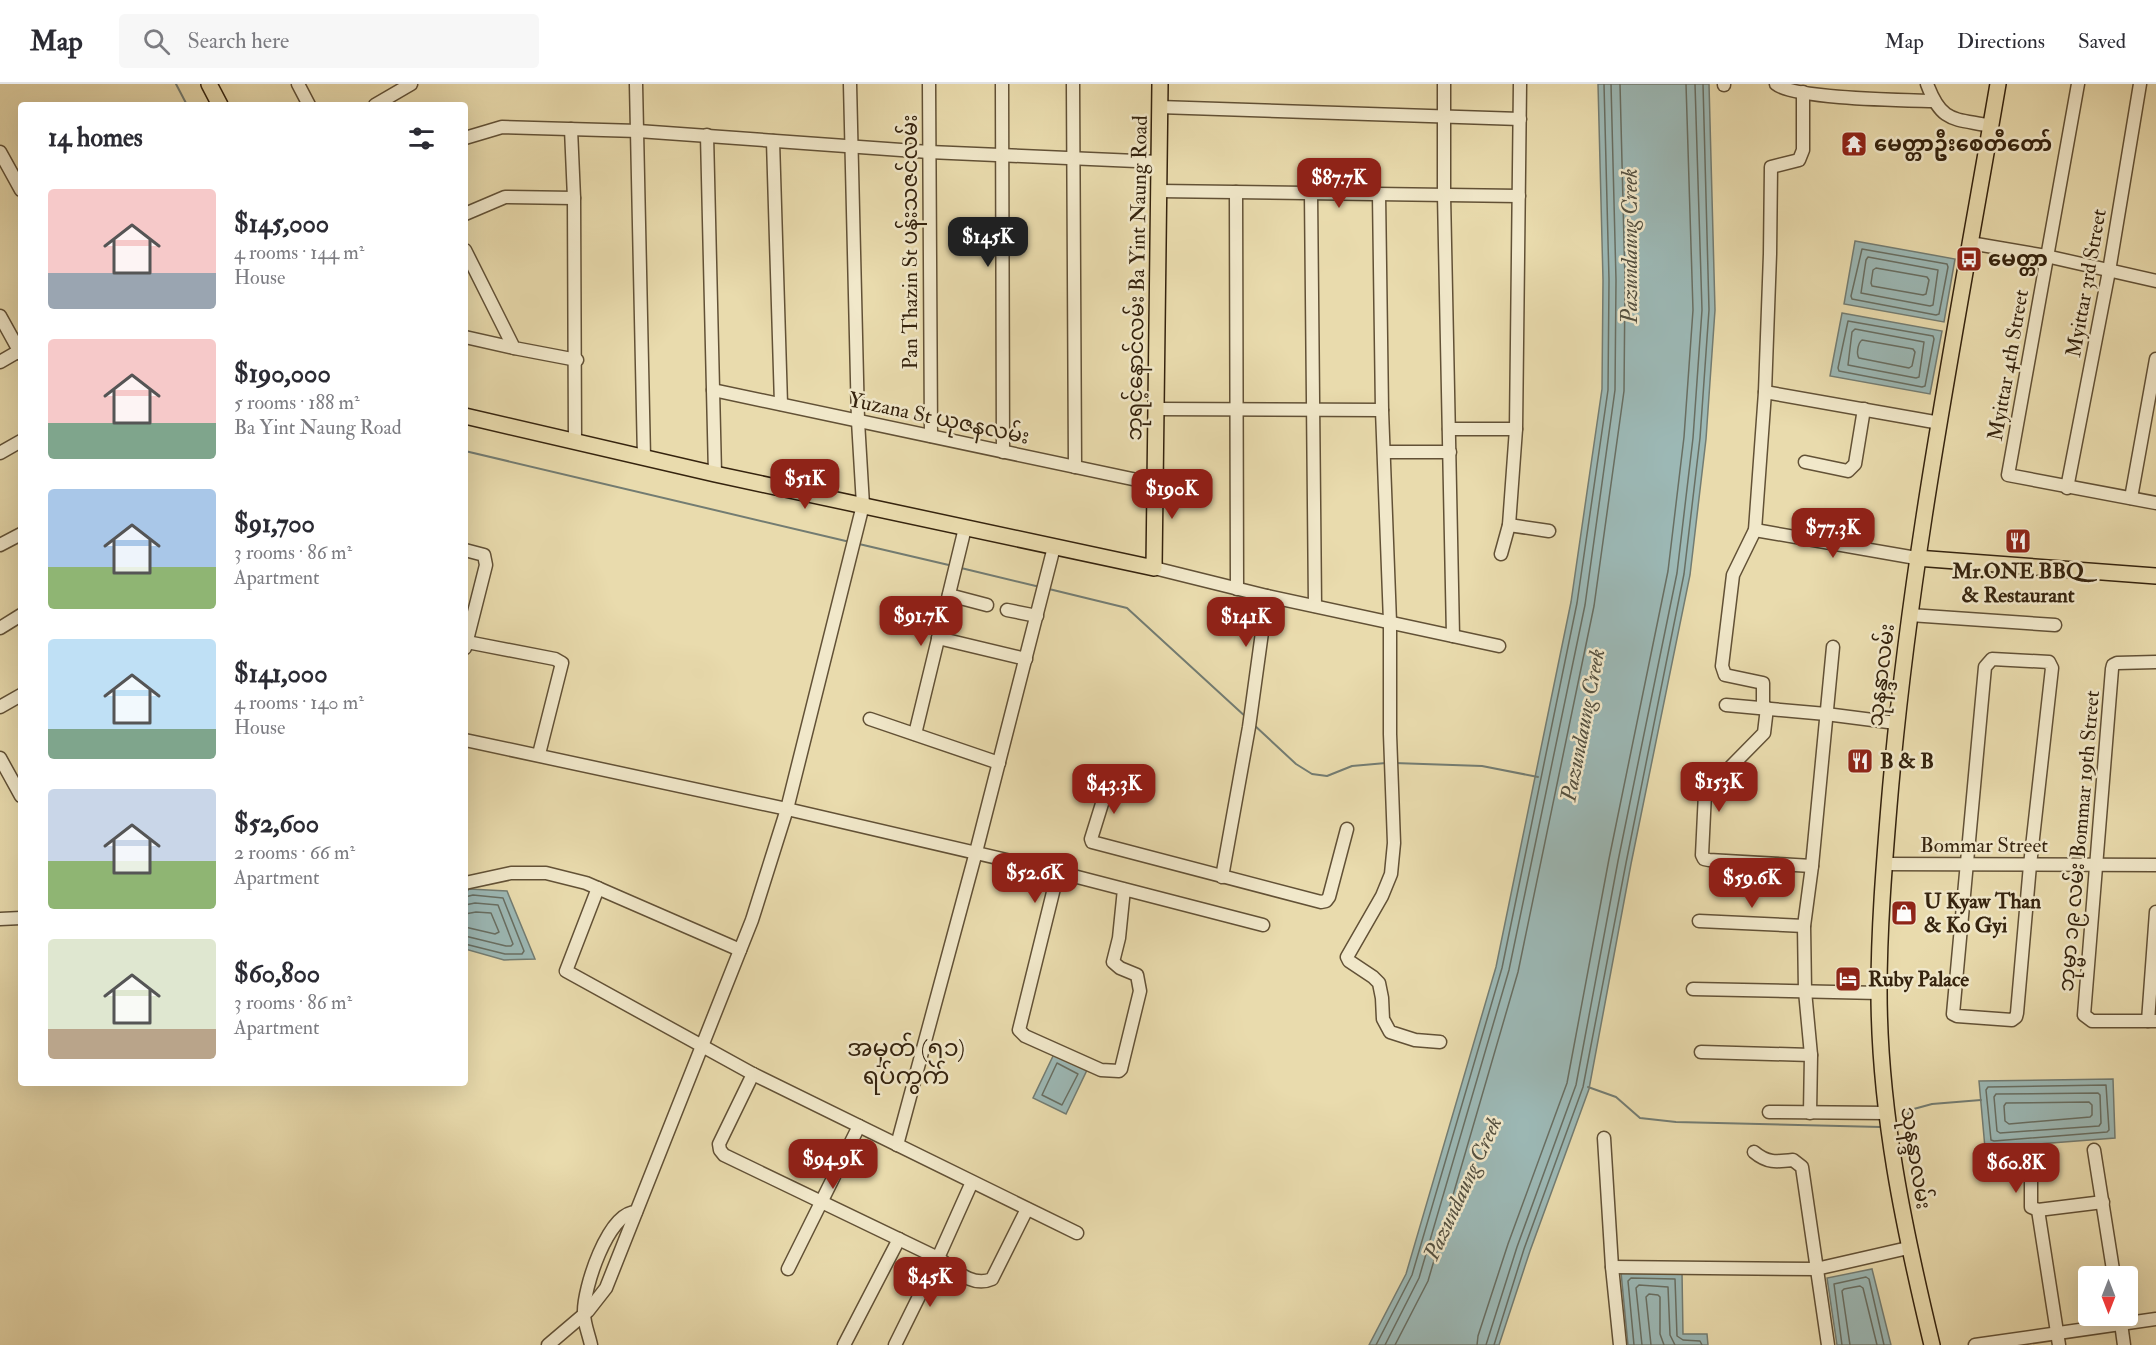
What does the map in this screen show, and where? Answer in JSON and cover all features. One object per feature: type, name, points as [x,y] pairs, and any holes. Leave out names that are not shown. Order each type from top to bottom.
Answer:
[{"type":"main road","points":[[209,84],[218,102]]},
{"type":"main road","name":"ဘုရင့်နောင်လမ်း Ba Yint Naung Road","points":[[1154,568],[1160,84]]},
{"type":"main road","name":"သုနန္ဒာလမ်း","points":[[1932,1345],[1908,1248],[1887,1113],[1879,993],[1884,864],[1896,723],[1917,558],[1998,84]]},
{"type":"main road","points":[[468,414],[576,442],[715,474],[1154,568]]},
{"type":"main road","points":[[1917,558],[2156,576]]},
{"type":"street","points":[[298,84],[307,102]]},
{"type":"street","points":[[380,102],[411,84]]},
{"type":"street","points":[[636,84],[644,458]]},
{"type":"street","points":[[548,1345],[584,1315],[606,1288],[752,920],[787,809],[862,505],[850,84]]},
{"type":"street","name":"Pan Thazin St ပန်းသဇင်လမ်း","points":[[929,84],[931,436]]},
{"type":"street","points":[[1002,84],[1004,156],[1003,452]]},
{"type":"street","points":[[1073,84],[1075,467]]},
{"type":"street","points":[[1444,84],[1444,195],[1453,636]]},
{"type":"street","points":[[1501,554],[1509,525],[1516,429],[1520,84]]},
{"type":"street","points":[[1776,84],[1803,92],[1849,98],[1934,101]]},
{"type":"street","points":[[1849,98],[1850,84]]},
{"type":"street","points":[[1927,84],[1934,101],[1946,116],[1991,126]]},
{"type":"street","name":"Myittar 4th Street","points":[[2067,488],[2008,475],[2078,84]]},
{"type":"street","name":"Myittar 3rd Street","points":[[2067,488],[2109,271],[2140,84]]},
{"type":"street","points":[[1803,92],[1803,150],[1799,160],[1771,167],[1765,392],[1755,530],[1733,575],[1722,669],[1728,676],[1763,683],[1764,733],[1705,793],[1702,855],[1704,859],[1709,860],[1812,867]]},
{"type":"street","points":[[1160,107],[1520,119]]},
{"type":"street","points":[[468,137],[502,126],[707,135],[929,152],[1160,162]]},
{"type":"street","points":[[571,129],[577,360],[576,442]]},
{"type":"street","points":[[707,135],[715,474]]},
{"type":"street","points":[[773,141],[781,404]]},
{"type":"street","points":[[0,152],[18,185]]},
{"type":"street","points":[[1160,191],[1519,196]]},
{"type":"street","points":[[1236,192],[1237,589]]},
{"type":"street","points":[[1311,193],[1315,606]]},
{"type":"street","points":[[1379,194],[1382,410],[1390,622],[1390,734],[1394,843],[1391,874],[1382,896],[1347,957],[1349,961],[1373,976],[1379,983],[1383,1019],[1390,1032],[1415,1040],[1440,1042]]},
{"type":"street","points":[[468,213],[505,197],[574,198]]},
{"type":"street","points":[[1970,243],[2046,256],[2156,281]]},
{"type":"street","points":[[468,256],[514,348]]},
{"type":"street","points":[[0,316],[18,348]]},
{"type":"street","points":[[468,339],[577,360]]},
{"type":"street","points":[[0,362],[18,353]]},
{"type":"street","points":[[2131,498],[2156,359]]},
{"type":"street","name":"Yuzana St ယုဇနလမ်း","points":[[713,390],[1075,467],[1156,478]]},
{"type":"street","points":[[1765,392],[1940,423]]},
{"type":"street","points":[[1157,409],[1382,410]]},
{"type":"street","points":[[1804,462],[1848,471],[1852,469],[1855,464],[1864,409]]},
{"type":"street","points":[[1449,429],[1516,429]]},
{"type":"street","points":[[0,453],[18,443]]},
{"type":"street","points":[[1383,452],[1450,452]]},
{"type":"street","points":[[2067,488],[2156,503]]},
{"type":"street","points":[[1509,525],[1549,531]]},
{"type":"street","points":[[915,734],[965,528]]},
{"type":"street","points":[[1755,530],[1917,558]]},
{"type":"street","points":[[0,545],[18,536]]},
{"type":"street","points":[[897,1145],[976,852],[1054,547]]},
{"type":"street","points":[[468,551],[484,555],[486,565],[468,637]]},
{"type":"street","points":[[1154,568],[1267,596],[1499,646]]},
{"type":"street","points":[[949,595],[987,605]]},
{"type":"street","points":[[1222,877],[1249,727],[1267,596]]},
{"type":"street","points":[[1007,610],[1037,616]]},
{"type":"street","points":[[1910,615],[2055,625]]},
{"type":"street","points":[[0,628],[18,617]]},
{"type":"street","points":[[938,638],[1026,659]]},
{"type":"street","points":[[468,645],[562,663],[539,754]]},
{"type":"street","points":[[1810,1113],[1811,1055],[1805,991],[1804,926],[1812,867],[1833,647]]},
{"type":"street","points":[[1992,659],[2049,662],[2052,668],[2016,1017],[2012,1020],[1953,1014],[1965,864],[1985,667],[1992,659]]},
{"type":"street","name":"ဘုမ္မာ ၁၉ လမ်း Bommar 19th Street","points":[[2152,1021],[2092,1021],[2084,1015],[2113,665],[2156,662]]},
{"type":"street","points":[[0,707],[18,697]]},
{"type":"street","points":[[1726,705],[1896,723]]},
{"type":"street","points":[[870,719],[999,763]]},
{"type":"street","points":[[468,741],[539,754],[976,852],[1263,925]]},
{"type":"street","points":[[0,758],[18,791]]},
{"type":"street","points":[[1105,794],[1092,842],[1321,902],[1326,901],[1329,897],[1347,829]]},
{"type":"street","name":"Bommar Street","points":[[1884,864],[2156,865]]},
{"type":"street","points":[[1058,872],[1019,1030],[1025,1036],[1101,1070],[1119,1071],[1121,1069],[1140,991],[1137,975],[1120,968],[1113,962],[1119,938],[1124,889]]},
{"type":"street","points":[[468,882],[511,873],[546,873],[586,883],[740,950]]},
{"type":"street","points":[[598,888],[567,971],[753,1074],[1077,1233]]},
{"type":"street","points":[[2152,1021],[2156,912]]},
{"type":"street","points":[[1,917],[18,918]]},
{"type":"street","points":[[1699,921],[1804,926]]},
{"type":"street","points":[[1693,989],[1879,993]]},
{"type":"street","points":[[1701,1052],[1811,1055]]},
{"type":"street","points":[[753,1074],[719,1144],[724,1155],[938,1258],[971,1280],[980,1282],[992,1279],[1027,1209]]},
{"type":"street","points":[[1769,1112],[1887,1113]]},
{"type":"street","points":[[788,1269],[859,1126]]},
{"type":"street","points":[[1604,1138],[1612,1267],[1620,1345]]},
{"type":"street","points":[[2094,1150],[2113,1266]]},
{"type":"street","points":[[1754,1152],[1763,1160],[1772,1162],[1793,1160],[1802,1167],[1828,1345]]},
{"type":"street","points":[[2031,1155],[2031,1207],[2038,1210],[2103,1202]]},
{"type":"street","points":[[895,1345],[972,1182]]},
{"type":"street","points":[[2038,1210],[2058,1340]]},
{"type":"street","points":[[591,1345],[584,1315],[586,1289],[605,1242],[621,1217],[636,1212]]},
{"type":"street","points":[[844,1345],[899,1239]]},
{"type":"street","points":[[1612,1267],[1816,1269],[1908,1248]]},
{"type":"street","points":[[2138,1320],[2156,1320]]},
{"type":"street","points":[[1975,1345],[2058,1340],[2102,1326]]},
{"type":"street","points":[[2122,1326],[2124,1345]]},
{"type":"water","name":"Pazundaung Creek","points":[[1598,84],[1709,84],[1715,310],[1706,439],[1690,575],[1631,864],[1589,1089],[1530,1251],[1499,1345],[1369,1345],[1406,1274],[1496,967],[1571,602],[1602,389],[1603,280]]},
{"type":"water","points":[[1855,241],[1955,259],[1944,322],[1844,304]]},
{"type":"water","points":[[1842,313],[1942,331],[1930,394],[1830,376]]},
{"type":"water","points":[[468,890],[507,891],[535,959],[504,960],[468,950]]},
{"type":"water","points":[[1054,1054],[1087,1070],[1066,1114],[1033,1098]]},
{"type":"water","points":[[2113,1079],[2115,1138],[1985,1148],[1979,1081]]},
{"type":"water","points":[[1872,1269],[1891,1345],[1837,1345],[1827,1278]]},
{"type":"water","points":[[1621,1272],[1682,1272],[1683,1334],[1707,1334],[1708,1345],[1628,1345]]},
{"type":"waterway","points":[[176,84],[185,102]]},
{"type":"waterway","points":[[468,452],[850,542]]},
{"type":"waterway","points":[[859,544],[953,566]]},
{"type":"waterway","points":[[961,568],[1040,587]]},
{"type":"waterway","points":[[1049,589],[1127,608],[1247,718]]},
{"type":"waterway","points":[[1253,724],[1296,764],[1312,774],[1327,776],[1352,766],[1386,763]]},
{"type":"waterway","points":[[1394,763],[1482,766],[1538,777]]},
{"type":"waterway","points":[[1588,1087],[1616,1097],[1640,1118],[1676,1122],[1881,1127]]},
{"type":"waterway","points":[[1896,1127],[1902,1127],[1910,1110],[1932,1104],[1981,1100]]},
{"type":"place","name":"မေတ္တာဦးစေတီတော်","points":[[1854,144]]},
{"type":"place","name":"မေတ္တာ","points":[[1969,259]]},
{"type":"place","name":"Mr.ONE BBQ & Restaurant","points":[[2018,541]]},
{"type":"place","name":"B & B","points":[[1860,761]]},
{"type":"place","name":"U Kyaw Than & Ko Gyi","points":[[1904,913]]},
{"type":"place","name":"Ruby Palace","points":[[1848,979]]},
{"type":"district","name":"အမှတ် (၅၁) ရပ်ကွက်","points":[[906,1062]]}]
